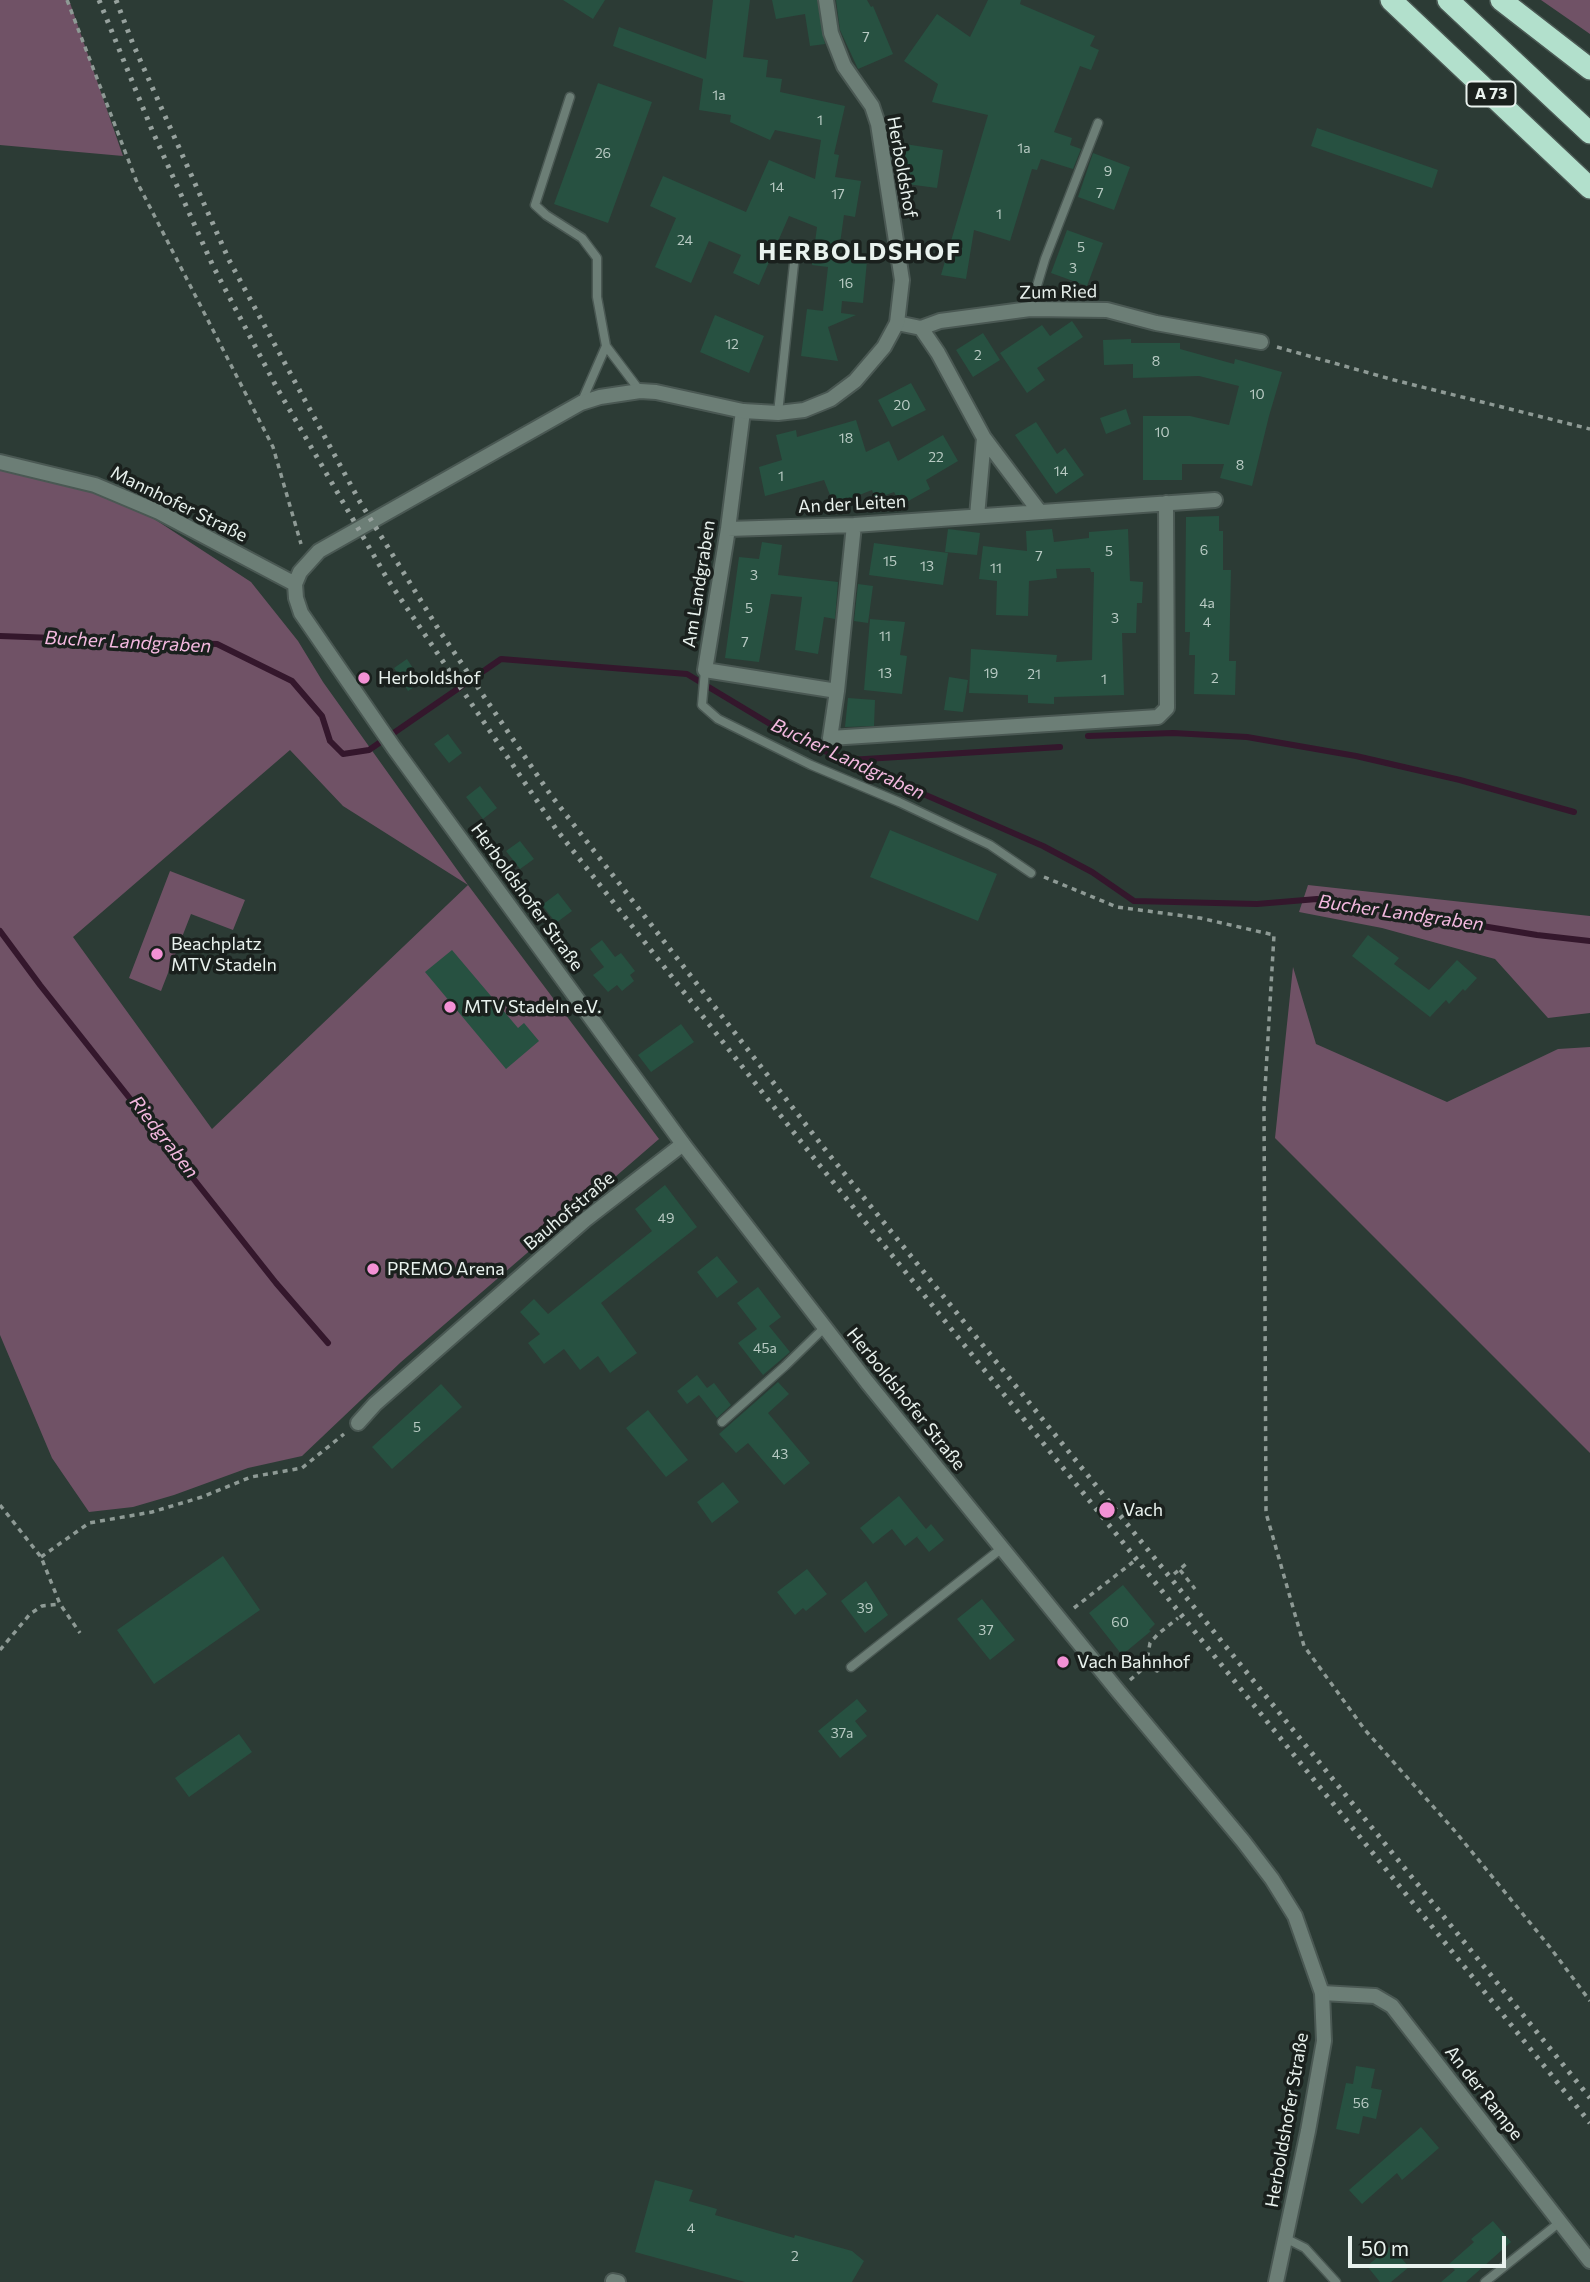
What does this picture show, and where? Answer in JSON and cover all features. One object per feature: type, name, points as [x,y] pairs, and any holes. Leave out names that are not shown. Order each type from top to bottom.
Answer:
[{"type":"highway","name":"A 73","points":[[1391,0],[1590,188]]},
{"type":"highway","name":"A 73","points":[[1448,0],[1590,134]]},
{"type":"highway","points":[[1501,0],[1590,69]]},
{"type":"street","name":"Herboldshof","points":[[295,584],[319,551],[582,403],[600,397],[640,391],[743,411],[778,413],[804,410],[831,399],[855,382],[884,347],[897,323],[902,280],[878,124],[872,106],[844,66],[831,33],[827,0]]},
{"type":"street","name":"Zum Ried","points":[[897,323],[921,328],[940,321],[1030,309],[1107,310],[1156,323],[1261,342]]},
{"type":"street","points":[[921,328],[938,353],[984,438],[1040,511]]},
{"type":"street","name":"Am Landgraben","points":[[743,411],[728,529],[705,670],[837,691]]},
{"type":"street","points":[[977,516],[984,438]]},
{"type":"street","name":"Mannhofer Straße","points":[[0,462],[95,485],[159,512],[295,584]]},
{"type":"street","name":"An der Leiten","points":[[728,529],[854,525],[1215,500]]},
{"type":"street","points":[[854,525],[830,738],[1158,717],[1167,708],[1166,503]]},
{"type":"street","name":"Herboldshofer Straße","points":[[295,584],[301,613],[365,707],[683,1144],[1002,1549],[1272,1879],[1295,1916],[1322,1993],[1324,2041],[1276,2282]]},
{"type":"street","name":"Bauhofstraße","points":[[358,1423],[375,1404],[585,1220],[683,1144]]},
{"type":"street","name":"An der Rampe","points":[[1322,1993],[1375,1996],[1392,2006],[1590,2261]]},
{"type":"lane","points":[[570,97],[536,205],[582,239],[597,258],[597,297],[606,346],[640,391]]},
{"type":"lane","points":[[1030,309],[1045,259],[1098,123]]},
{"type":"lane","points":[[778,413],[796,245]]},
{"type":"lane","points":[[582,403],[606,346]]},
{"type":"lane","points":[[705,670],[702,705],[718,719],[811,765],[899,802],[990,845],[1031,873]]},
{"type":"lane","points":[[722,1422],[825,1326]]},
{"type":"lane","points":[[851,1667],[1002,1549]]},
{"type":"lane","points":[[1485,2282],[1560,2222]]},
{"type":"lane","points":[[1285,2238],[1305,2248],[1336,2282]]},
{"type":"path","points":[[67,0],[136,180],[273,447],[298,535],[309,562]]},
{"type":"path","points":[[1261,342],[1394,380],[1590,429]]},
{"type":"path","points":[[1031,873],[1117,907],[1200,918],[1274,934],[1264,1106],[1266,1513],[1304,1646],[1365,1730],[1454,1830],[1549,1946],[1590,2001]]},
{"type":"path","points":[[41,1557],[89,1523],[142,1515],[202,1497],[251,1477],[302,1468],[358,1423]]},
{"type":"path","points":[[0,1505],[41,1557],[60,1604],[80,1633]]},
{"type":"path","points":[[1059,1619],[1133,1562]]},
{"type":"path","points":[[1174,1574],[1186,1564]]},
{"type":"path","points":[[1180,1570],[1195,1589]]},
{"type":"path","points":[[0,1650],[30,1614],[42,1606],[60,1604]]},
{"type":"path","points":[[1118,1691],[1146,1666],[1150,1643],[1178,1618]]},
{"type":"path","points":[[1146,1666],[1157,1671],[1165,1665]]},
{"type":"shaded area","points":[[0,0],[69,0],[123,156],[0,145]]},
{"type":"shaded area","points":[[1541,0],[1590,0],[1590,34]]},
{"type":"shaded area","points":[[0,464],[99,483],[251,582],[298,641],[323,682],[468,885],[659,1139],[401,1362],[302,1456],[248,1468],[174,1495],[133,1507],[89,1512],[52,1458],[0,1335]],"holes":[[[290,750],[343,806],[468,885],[212,1129],[73,937]]]},
{"type":"shaded area","name":"Beachplatz MTV Stadeln","points":[[170,871],[245,900],[233,930],[191,914],[161,991],[129,978]]},
{"type":"shaded area","points":[[1308,885],[1590,916],[1590,1013],[1548,1018],[1495,959],[1382,928],[1299,912]]},
{"type":"shaded area","points":[[1293,967],[1316,1044],[1447,1102],[1558,1049],[1590,1047],[1590,1453],[1275,1138]]},
{"type":"building","points":[[563,0],[605,0],[593,19]]},
{"type":"building","points":[[713,0],[750,0],[743,57],[768,60],[766,77],[782,79],[780,92],[845,106],[834,154],[839,155],[835,177],[861,181],[855,217],[844,215],[838,258],[867,261],[863,303],[842,301],[841,313],[856,315],[828,327],[838,361],[801,356],[807,309],[823,311],[828,267],[812,265],[817,227],[789,216],[759,285],[733,273],[741,255],[709,241],[691,283],[655,267],[676,218],[650,206],[663,176],[746,212],[769,160],[815,179],[821,140],[775,130],[770,140],[730,122],[731,115],[699,110],[703,79],[613,46],[619,27],[706,59]]},
{"type":"building","points":[[772,0],[817,0],[825,44],[810,46],[805,14],[776,19]]},
{"type":"building","points":[[836,0],[867,0],[871,7],[873,6],[893,54],[858,69],[840,30]]},
{"type":"building","points":[[988,0],[1021,0],[1020,4],[1095,36],[1090,46],[1099,50],[1091,70],[1080,66],[1054,132],[1072,138],[1070,145],[1081,149],[1073,169],[1041,159],[1037,170],[1032,169],[1010,241],[974,230],[966,279],[941,275],[988,115],[932,102],[938,84],[904,61],[937,14],[970,37]]},
{"type":"building","points":[[598,83],[652,102],[608,223],[554,204]]},
{"type":"building","points":[[1317,128],[1438,170],[1432,188],[1311,146]]},
{"type":"building","points":[[905,144],[943,150],[937,188],[899,183]]},
{"type":"building","points":[[1093,153],[1130,167],[1114,210],[1078,197]]},
{"type":"building","points":[[1067,230],[1103,243],[1087,286],[1051,273]]},
{"type":"building","points":[[715,315],[764,336],[749,373],[700,352]]},
{"type":"building","points":[[1072,321],[1083,337],[1037,368],[1045,380],[1027,393],[1000,353],[1042,325],[1050,336]]},
{"type":"building","points":[[983,333],[1000,360],[973,377],[956,350]]},
{"type":"building","points":[[1131,339],[1131,343],[1180,343],[1180,349],[1234,364],[1235,359],[1282,372],[1252,486],[1220,478],[1224,464],[1182,464],[1182,480],[1143,480],[1143,416],[1190,416],[1229,425],[1239,386],[1199,376],[1133,378],[1133,364],[1104,365],[1103,340]]},
{"type":"building","points":[[911,383],[926,410],[892,427],[878,400]]},
{"type":"building","points":[[1126,409],[1131,424],[1106,434],[1100,418]]},
{"type":"building","points":[[856,420],[866,452],[889,441],[898,461],[943,435],[958,461],[926,480],[930,489],[901,505],[894,492],[875,499],[872,490],[834,505],[824,480],[765,496],[759,467],[782,460],[776,435],[796,430],[797,437]]},
{"type":"building","points":[[1036,422],[1057,454],[1065,448],[1084,475],[1056,494],[1015,435]]},
{"type":"building","points":[[1219,516],[1219,531],[1223,531],[1223,570],[1231,570],[1229,661],[1236,661],[1235,695],[1194,694],[1195,655],[1189,655],[1190,632],[1185,632],[1186,517]]},
{"type":"building","points":[[948,529],[980,533],[977,555],[945,552]]},
{"type":"building","points":[[1052,529],[1054,542],[1089,538],[1089,532],[1128,529],[1130,581],[1143,582],[1142,603],[1137,603],[1136,633],[1122,633],[1124,695],[1054,697],[1054,704],[1028,703],[1028,695],[969,693],[971,649],[1057,655],[1056,662],[1092,660],[1094,572],[1091,572],[1090,568],[1056,569],[1057,578],[1029,581],[1028,616],[996,615],[997,581],[979,579],[983,546],[1027,551],[1026,531]]},
{"type":"building","points":[[762,542],[782,545],[778,575],[838,582],[835,619],[824,617],[818,654],[795,650],[802,597],[771,594],[759,662],[725,658],[739,557],[759,559]]},
{"type":"building","points":[[874,543],[948,553],[943,585],[869,575]]},
{"type":"building","points":[[858,584],[873,586],[868,623],[854,621]]},
{"type":"building","points":[[870,619],[905,622],[900,655],[907,656],[902,694],[864,690]]},
{"type":"building","points":[[407,659],[422,682],[408,691],[394,668]]},
{"type":"building","points":[[949,677],[968,680],[963,712],[944,710]]},
{"type":"building","points":[[848,698],[875,700],[874,726],[845,727]]},
{"type":"building","points":[[448,734],[462,753],[449,763],[434,744]]},
{"type":"building","points":[[480,786],[497,808],[483,819],[466,797]]},
{"type":"building","points":[[890,830],[997,874],[978,921],[870,877]]},
{"type":"building","points":[[520,841],[534,859],[520,869],[506,851]]},
{"type":"building","points":[[558,893],[572,911],[556,923],[542,905]]},
{"type":"building","points":[[1368,935],[1399,958],[1394,964],[1429,990],[1457,960],[1477,978],[1449,1004],[1446,1000],[1430,1017],[1352,956]]},
{"type":"building","points":[[602,940],[615,957],[621,953],[635,971],[630,975],[634,981],[622,991],[617,985],[608,992],[593,975],[604,967],[590,949]]},
{"type":"building","name":"MTV Stadeln e.V.","points":[[452,950],[518,1028],[524,1023],[539,1041],[506,1069],[425,972]]},
{"type":"building","points":[[681,1024],[694,1042],[651,1072],[638,1055]]},
{"type":"building","points":[[665,1185],[697,1227],[601,1303],[637,1353],[610,1373],[598,1356],[580,1370],[564,1349],[544,1364],[528,1343],[540,1334],[520,1312],[534,1299],[548,1314],[652,1231],[635,1209]]},
{"type":"building","points":[[717,1256],[738,1282],[717,1298],[697,1272]]},
{"type":"building","points":[[758,1287],[781,1317],[769,1326],[790,1352],[763,1375],[738,1343],[757,1329],[737,1303]]},
{"type":"building","points":[[697,1375],[707,1388],[714,1383],[731,1405],[717,1418],[699,1395],[687,1404],[677,1391]]},
{"type":"building","points":[[778,1382],[789,1394],[768,1413],[810,1463],[784,1485],[748,1443],[736,1453],[719,1434]]},
{"type":"building","points":[[441,1384],[462,1407],[392,1469],[372,1447]]},
{"type":"building","points":[[648,1410],[688,1460],[666,1477],[626,1428]]},
{"type":"building","points":[[723,1482],[739,1502],[712,1523],[697,1502]]},
{"type":"building","points":[[899,1496],[926,1529],[931,1524],[944,1540],[929,1552],[917,1537],[919,1535],[905,1546],[892,1529],[873,1544],[860,1528]]},
{"type":"building","points":[[223,1556],[260,1610],[154,1684],[117,1630]]},
{"type":"building","points":[[807,1569],[827,1594],[806,1611],[803,1608],[795,1615],[777,1592]]},
{"type":"building","points":[[866,1581],[888,1615],[865,1633],[841,1601]]},
{"type":"building","points":[[1123,1585],[1155,1624],[1149,1630],[1151,1631],[1122,1655],[1089,1613]]},
{"type":"building","points":[[982,1599],[1015,1640],[990,1660],[957,1619]]},
{"type":"building","points":[[857,1699],[867,1711],[855,1721],[867,1736],[840,1758],[818,1731]]},
{"type":"building","points":[[239,1734],[252,1752],[189,1797],[175,1778]]},
{"type":"building","points":[[1356,2066],[1375,2069],[1371,2088],[1382,2090],[1376,2119],[1363,2116],[1359,2134],[1336,2129],[1346,2083],[1353,2084]]},
{"type":"building","points":[[1421,2127],[1439,2148],[1402,2180],[1397,2173],[1362,2204],[1349,2190]]},
{"type":"building","points":[[655,2180],[693,2190],[689,2201],[717,2209],[715,2215],[794,2238],[795,2235],[852,2251],[864,2261],[852,2282],[745,2282],[635,2252]]},
{"type":"building","points":[[1493,2221],[1511,2242],[1466,2282],[1441,2282],[1455,2270],[1449,2264],[1474,2242],[1471,2239]]},
{"type":"building","points":[[1391,2246],[1409,2267],[1391,2282],[1380,2282],[1367,2266]]},
{"type":"waterway","name":"Bucher Landgraben","points":[[0,636],[217,644],[292,681],[322,716],[330,741],[343,754],[369,750],[501,659],[687,674],[790,736],[1043,846],[1092,872],[1134,901],[1257,904],[1317,899],[1537,935],[1590,941]]},
{"type":"waterway","points":[[1088,736],[1173,733],[1247,737],[1356,756],[1460,780],[1574,812]]},
{"type":"waterway","points":[[849,760],[1060,747]]},
{"type":"waterway","name":"Riedgraben","points":[[0,931],[276,1283],[328,1343]]},
{"type":"railway","points":[[99,0],[152,130],[213,266],[277,388],[388,580],[556,829],[817,1162],[1590,2123]]},
{"type":"railway","points":[[116,0],[229,260],[360,502],[439,630],[550,794],[827,1152],[1590,2098]]},
{"type":"place","name":"Herboldshof","points":[[364,678]]},
{"type":"place","name":"Beachplatz MTV Stadeln","points":[[157,954]]},
{"type":"place","name":"MTV Stadeln e.V.","points":[[450,1007]]},
{"type":"place","name":"PREMO Arena","points":[[373,1269]]},
{"type":"place","name":"Vach","points":[[1107,1510]]},
{"type":"place","name":"Vach Bahnhof","points":[[1063,1662]]},
{"type":"district","name":"HERBOLDSHOF","points":[[860,252]]}]
